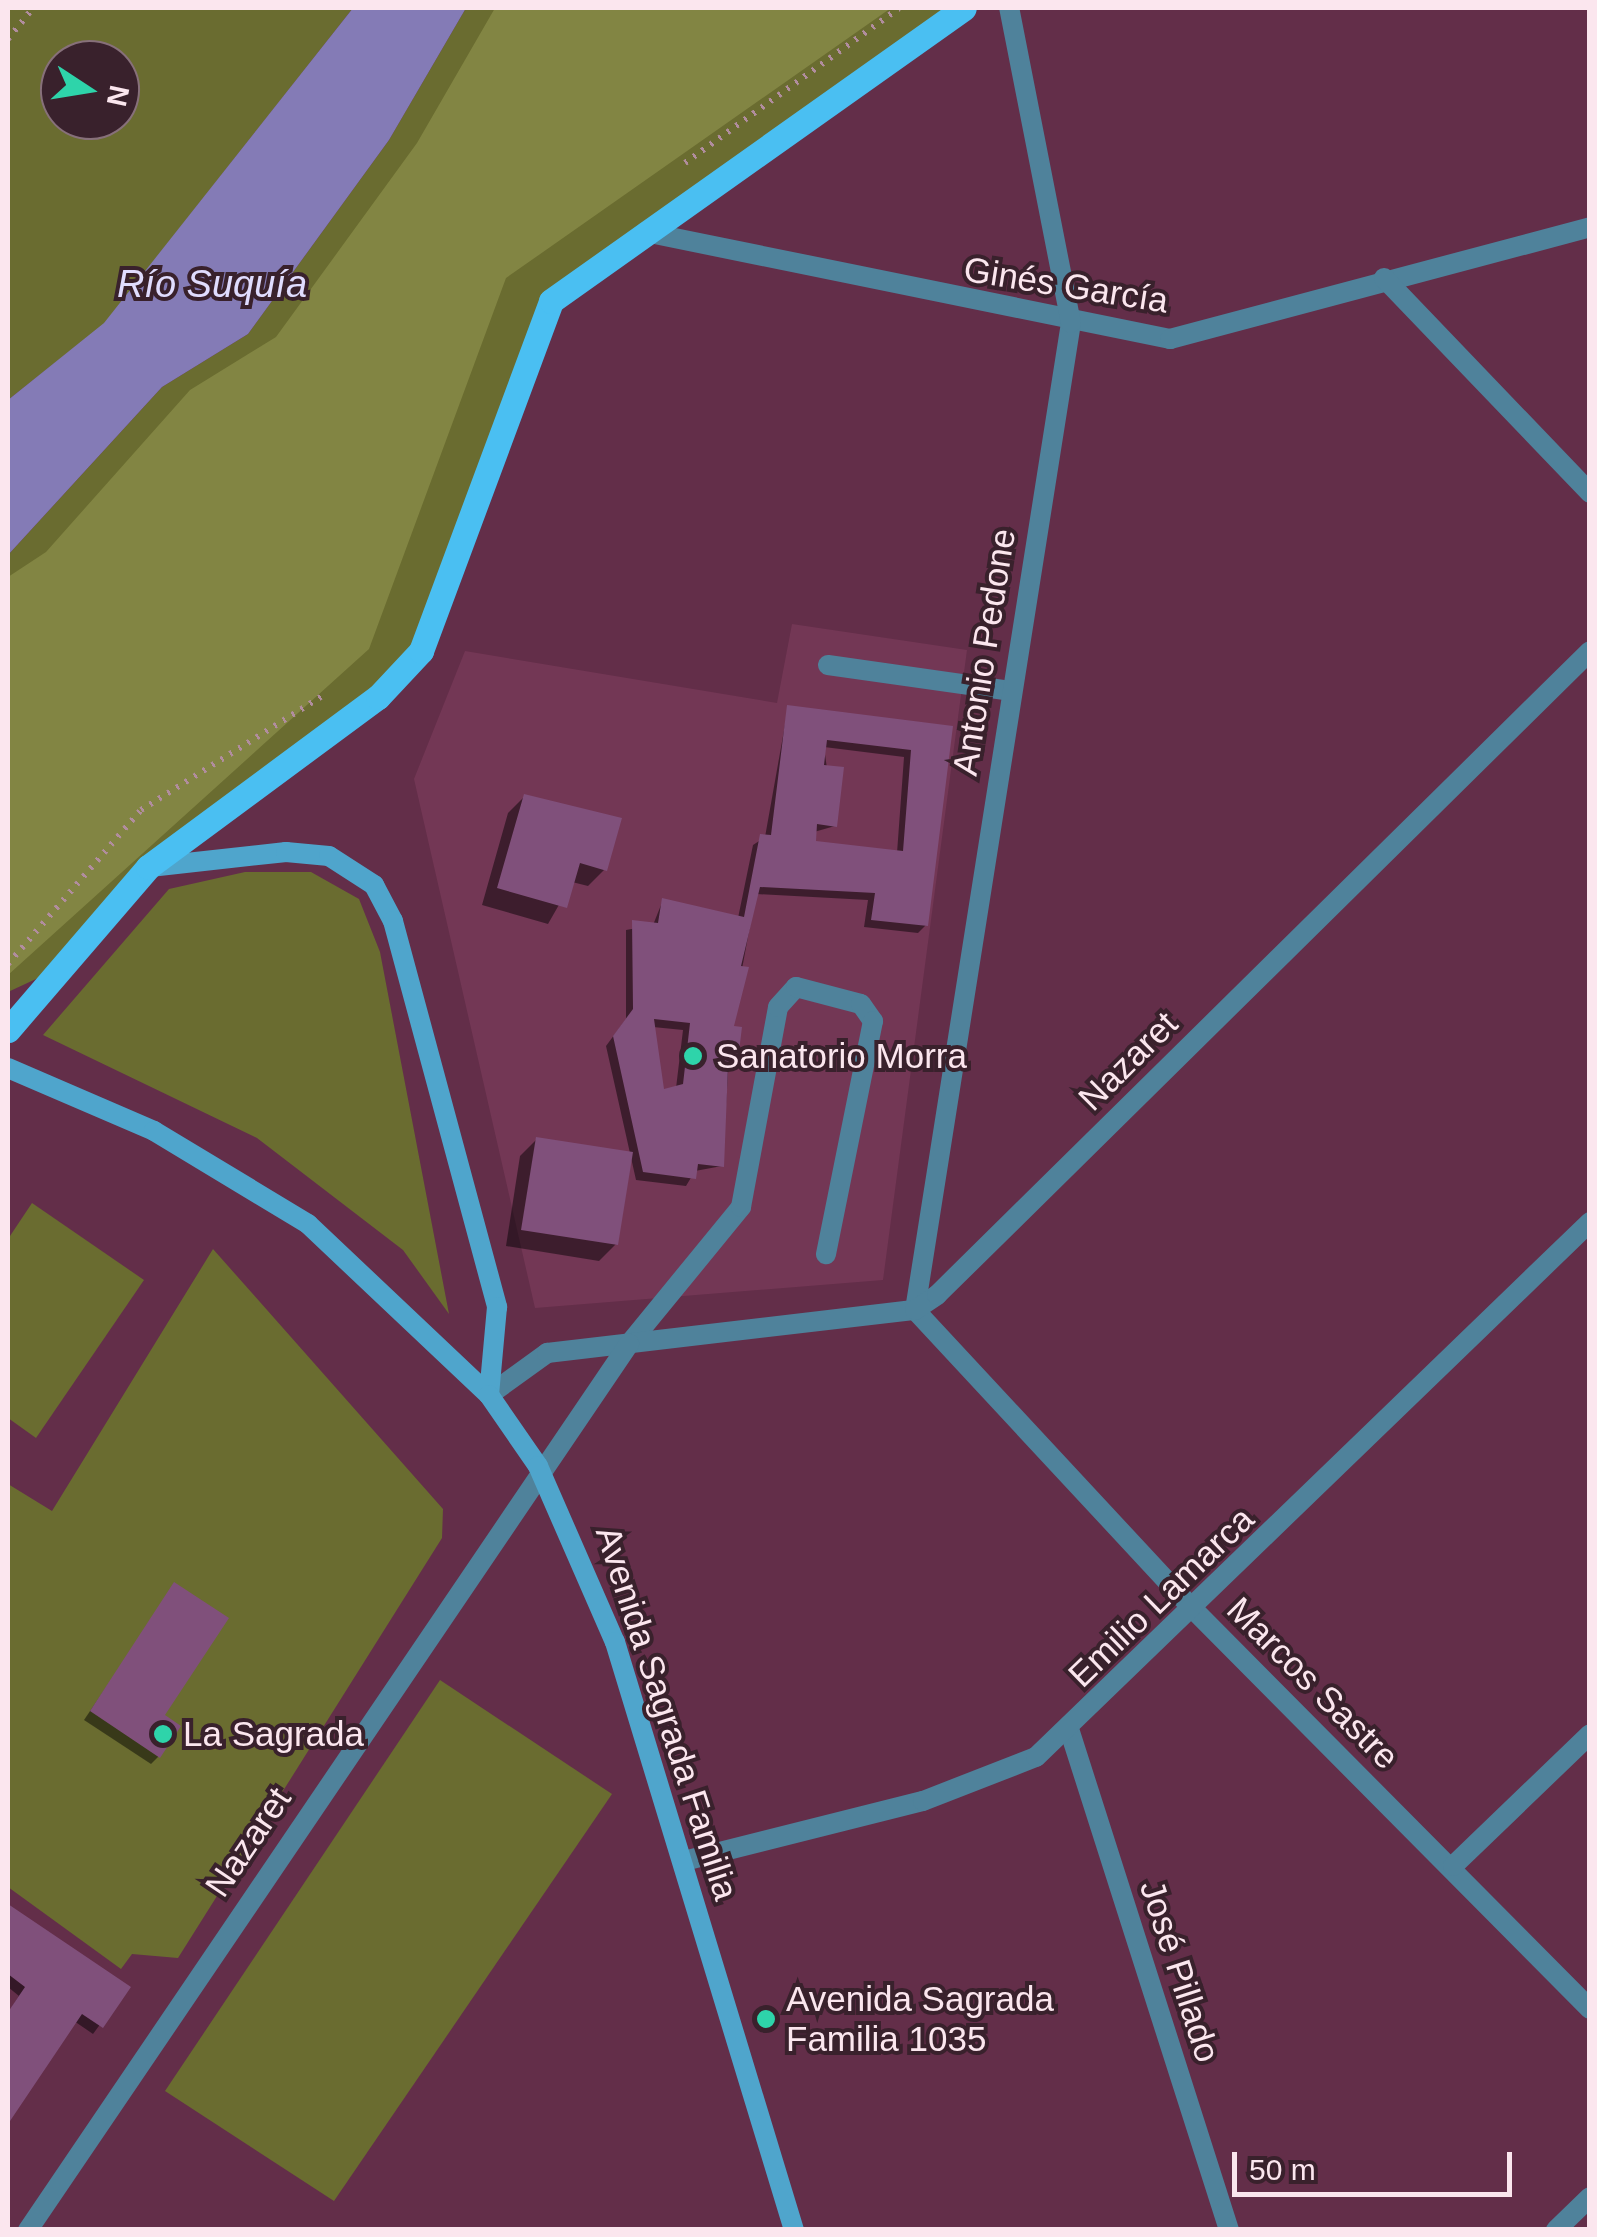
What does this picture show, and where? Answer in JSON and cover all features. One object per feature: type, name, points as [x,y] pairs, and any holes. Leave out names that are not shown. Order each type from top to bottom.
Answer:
[{"type":"main road","points":[[8,1030],[51,972],[148,867],[378,697],[420,650],[552,302],[964,8]]},
{"type":"main road","points":[[148,867],[286,852],[328,856],[374,885],[393,921],[496,1307],[489,1395]]},
{"type":"main road","name":"Avenida Sagrada Familia","points":[[8,1068],[154,1131],[267,1194],[390,1294],[489,1395],[538,1466],[594,1580],[684,1860],[794,2230]]},
{"type":"street","name":"Antonio Pedone","points":[[915,1310],[1071,323],[1009,8]]},
{"type":"street","name":"Ginés García","points":[[645,232],[1071,323],[1170,339],[1384,278],[1590,228]]},
{"type":"street","points":[[1384,278],[1590,493]]},
{"type":"street","name":"Nazaret","points":[[915,1310],[1590,651]]},
{"type":"street","points":[[828,665],[1010,691]]},
{"type":"street","name":"Nazaret","points":[[28,2230],[538,1466],[628,1344],[741,1207],[778,1007],[796,987],[861,1004],[873,1021],[826,1254]]},
{"type":"street","name":"Emilio Lamarca","points":[[684,1860],[965,1788],[1070,1732],[1590,1222]]},
{"type":"street","points":[[489,1395],[547,1353],[915,1310]]},
{"type":"street","name":"Marcos Sastre","points":[[915,1310],[1194,1610],[1453,1866],[1590,2008]]},
{"type":"street","name":"José Pillado","points":[[1070,1732],[1229,2230]]},
{"type":"street","points":[[1453,1866],[1590,1734]]},
{"type":"street","points":[[1556,2230],[1590,2197]]},
{"type":"path","points":[[8,39],[33,8]]},
{"type":"path","points":[[674,172],[898,8]]},
{"type":"path","points":[[8,964],[140,810],[329,692]]},
{"type":"shaded area","points":[[8,8],[353,8],[104,324],[8,400]]},
{"type":"shaded area","points":[[466,8],[964,8],[567,287],[421,651],[148,867],[51,972],[8,992],[8,555],[162,387],[248,334],[389,140]]},
{"type":"shaded area","name":"Sanatorio Morra","points":[[792,624],[967,650],[883,1280],[535,1308],[414,779],[465,651],[777,703]]},
{"type":"shaded area","points":[[245,872],[311,872],[359,899],[380,952],[449,1314],[403,1250],[257,1138],[43,1035],[169,889]]},
{"type":"shaded area","points":[[32,1203],[144,1280],[36,1438],[8,1418],[8,1239]]},
{"type":"shaded area","name":"La Sagrada","points":[[213,1249],[443,1509],[442,1538],[178,1958],[132,1954],[121,1969],[8,1887],[8,1484],[52,1511]]},
{"type":"shaded area","points":[[440,1680],[612,1794],[334,2201],[165,2091]]},
{"type":"green space","points":[[495,8],[891,8],[506,278],[369,649],[8,975],[8,577],[46,552],[190,390],[276,337],[417,143]]},
{"type":"water","name":"Río Suquía","points":[[353,8],[466,8],[389,140],[248,334],[162,387],[8,555],[8,400],[104,323]]},
{"type":"building","points":[[787,705],[953,726],[928,926],[871,920],[875,893],[760,887],[741,966],[749,967],[734,1026],[742,1027],[737,1068],[728,1067],[724,1167],[698,1164],[696,1179],[643,1172],[613,1036],[633,1009],[632,920],[658,923],[662,898],[744,917],[760,834],[771,835]],"holes":[[[827,740],[911,750],[903,851],[816,841],[817,824],[837,827],[844,767],[824,765]],[[654,1019],[690,1023],[683,1084],[664,1089]]]},
{"type":"building","points":[[524,794],[622,818],[607,871],[580,863],[567,908],[497,888]]},
{"type":"building","points":[[536,1137],[633,1152],[618,1245],[521,1230]]},
{"type":"building","points":[[174,1582],[229,1618],[165,1715],[181,1726],[160,1758],[90,1711]]},
{"type":"building","points":[[8,1904],[131,1987],[103,2028],[82,2014],[8,2124],[8,2012],[25,1987],[8,1974]]},
{"type":"place","name":"Sanatorio Morra","points":[[693,1056]]},
{"type":"place","name":"La Sagrada","points":[[163,1734]]},
{"type":"place","name":"Avenida Sagrada Familia 1035","points":[[766,2019]]}]
